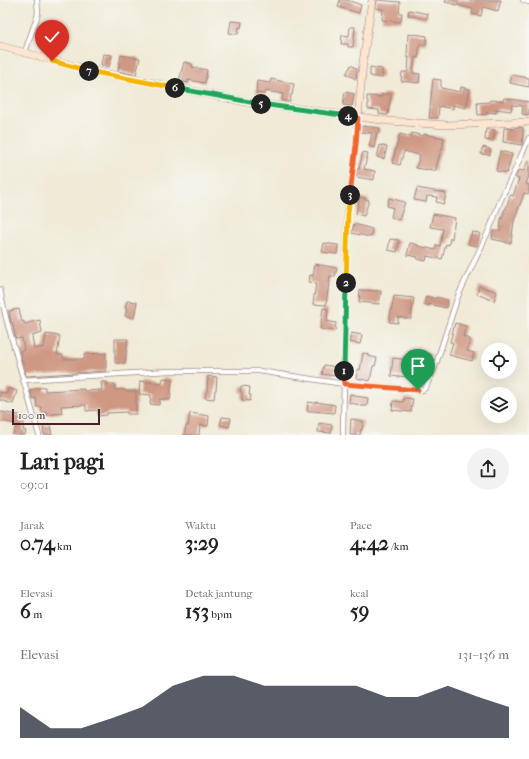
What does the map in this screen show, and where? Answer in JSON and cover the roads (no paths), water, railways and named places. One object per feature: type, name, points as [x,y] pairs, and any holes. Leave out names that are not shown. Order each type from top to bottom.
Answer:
[{"type":"street","points":[[26,52],[37,17],[37,0]]},
{"type":"street","points":[[343,435],[348,213],[365,47],[372,0]]},
{"type":"street","points":[[523,0],[529,2]]},
{"type":"street","points":[[0,46],[26,52],[93,72],[247,102],[358,118],[447,125],[529,122]]},
{"type":"street","points":[[23,380],[168,371],[260,371],[344,384],[423,390],[435,368],[458,296],[490,228],[501,199],[529,138]]},
{"type":"street","points":[[0,290],[6,318],[39,435]]}]
